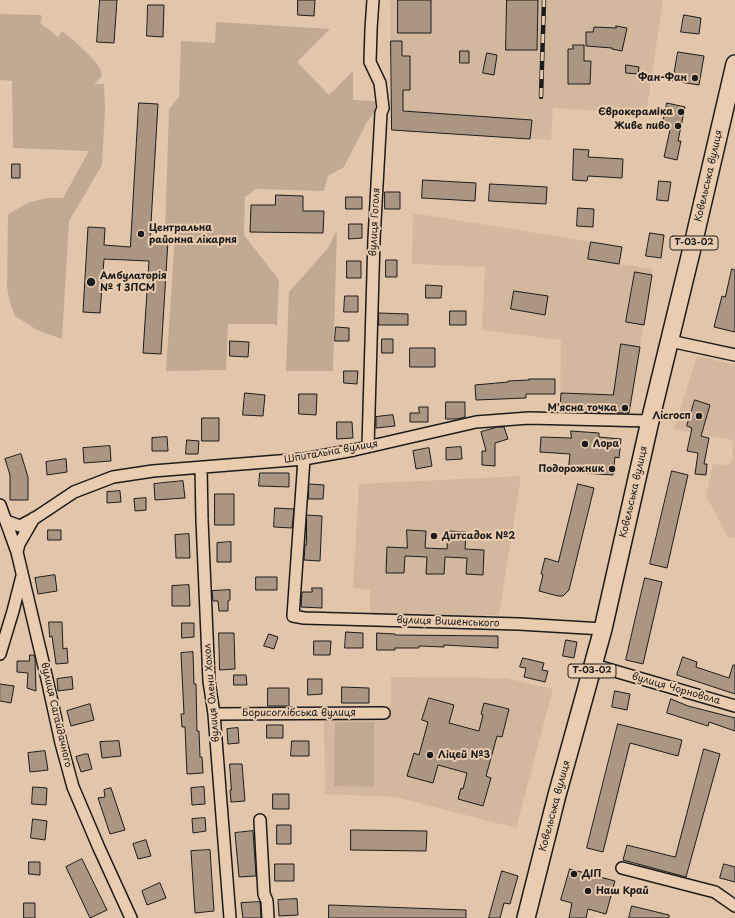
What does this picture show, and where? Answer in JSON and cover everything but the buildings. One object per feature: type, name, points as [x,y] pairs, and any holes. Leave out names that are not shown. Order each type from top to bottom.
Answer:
[{"type":"main road","name":"Ковельська вулиця","points":[[526,918],[603,629],[650,421],[735,64]]},
{"type":"street","name":"вулиця Гоголя","points":[[368,446],[374,239],[381,113],[383,108],[380,83],[370,62],[373,0]]},
{"type":"street","points":[[670,342],[735,355]]},
{"type":"street","name":"Шпитальна вулиця","points":[[17,552],[19,544],[35,518],[74,492],[113,477],[153,471],[304,459],[484,421],[530,418],[650,421]]},
{"type":"street","name":"вулиця Вишенського","points":[[304,459],[293,616],[304,618],[511,624],[603,629]]},
{"type":"street","name":"вулиця Олени Хохол","points":[[201,467],[209,681],[214,714],[230,918]]},
{"type":"street","name":"вулиця Сагайдачного","points":[[0,505],[17,552],[73,787],[131,918]]},
{"type":"street","points":[[6,521],[20,526],[35,518]]},
{"type":"street","points":[[0,654],[22,575]]},
{"type":"street","name":"вулиця Чорновола","points":[[594,665],[735,706]]},
{"type":"street","name":"Борисоглібська вулиця","points":[[214,714],[384,713]]},
{"type":"street","points":[[260,820],[264,894],[267,901],[268,918]]},
{"type":"street","points":[[622,868],[716,892],[735,906]]},
{"type":"shaded area","points":[[390,0],[663,0],[646,114],[553,108],[551,140],[392,130]]},
{"type":"shaded area","points":[[0,14],[41,15],[42,18],[40,23],[58,37],[62,31],[93,59],[99,66],[101,72],[101,77],[94,84],[104,84],[105,110],[102,165],[69,221],[62,339],[37,330],[15,316],[9,299],[7,287],[8,214],[28,203],[46,198],[63,198],[89,151],[13,148],[12,81],[0,80]]},
{"type":"shaded area","points":[[216,22],[330,29],[297,62],[329,95],[353,71],[353,100],[376,101],[375,112],[367,122],[344,167],[328,176],[324,191],[256,189],[245,197],[244,235],[279,280],[277,326],[273,324],[228,324],[226,370],[166,371],[175,234],[165,232],[169,109],[179,97],[181,41],[215,43]]},
{"type":"shaded area","points":[[413,213],[622,247],[619,264],[653,269],[628,416],[560,413],[561,340],[482,330],[485,267],[412,264]]},
{"type":"shaded area","points":[[337,230],[333,371],[286,371],[289,292],[328,248]]},
{"type":"shaded area","points":[[697,356],[735,365],[735,538],[728,537],[706,496],[713,464],[728,465],[732,461],[733,440],[674,429]]},
{"type":"shaded area","name":"Дитсадок №2","points":[[521,476],[499,615],[485,615],[482,618],[370,614],[370,590],[353,588],[359,484]]},
{"type":"shaded area","name":"Ліцей №3","points":[[391,677],[505,678],[553,689],[516,828],[396,797],[325,794],[324,716],[384,717],[391,705]]},
{"type":"shaded area","points":[[335,722],[374,722],[374,787],[334,786]]},
{"type":"railway","points":[[541,97],[544,0]]},
{"type":"place","name":"Фан-Фан","points":[[695,78]]},
{"type":"place","name":"Єврокераміка","points":[[681,112]]},
{"type":"place","name":"Живе пиво","points":[[678,126]]},
{"type":"place","name":"Центральна районна лікарня","points":[[141,234]]},
{"type":"place","name":"Амбулаторія № 1 ЗПСМ","points":[[91,282]]},
{"type":"place","name":"М'ясна точка","points":[[625,408]]},
{"type":"place","name":"Лісгосп","points":[[699,416]]},
{"type":"place","name":"Лора","points":[[585,444]]},
{"type":"place","name":"Подорожник","points":[[612,469]]},
{"type":"place","name":"Дитсадок №2","points":[[434,536]]},
{"type":"place","name":"Ліцей №3","points":[[430,755]]},
{"type":"place","name":"ДІП","points":[[574,874]]},
{"type":"place","name":"Наш Край","points":[[588,891]]}]
